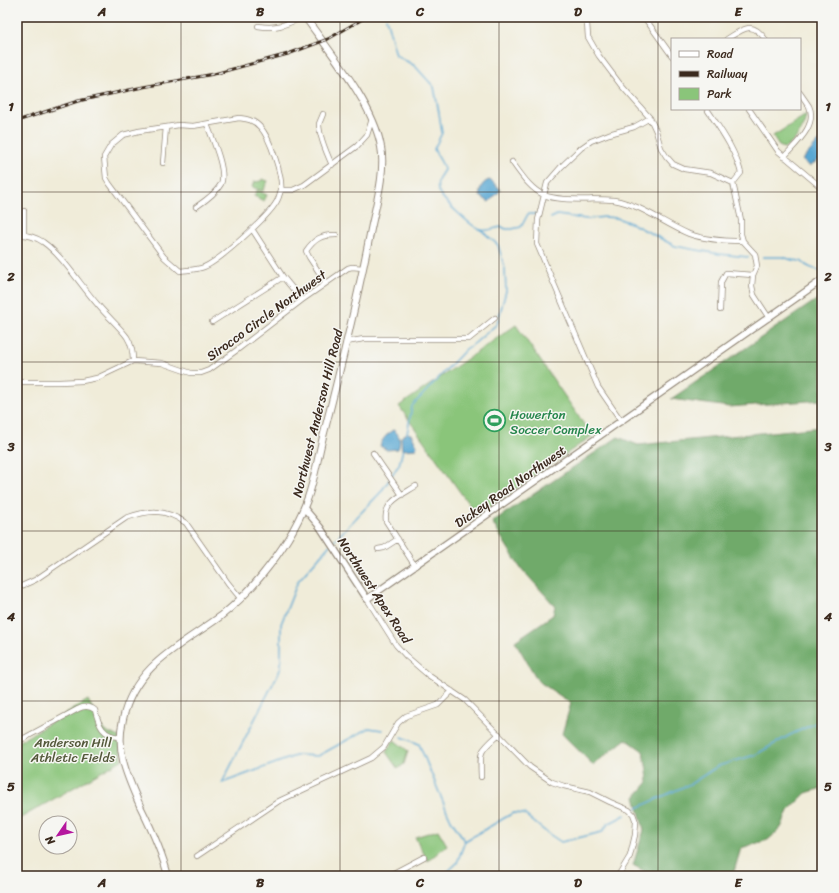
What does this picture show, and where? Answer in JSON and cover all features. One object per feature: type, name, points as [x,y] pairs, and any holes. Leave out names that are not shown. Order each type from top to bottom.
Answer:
[{"type":"main road","name":"Northwest Anderson Hill Road","points":[[168,876],[161,851],[126,773],[121,753],[120,738],[123,718],[128,702],[144,674],[160,658],[219,617],[241,599],[271,563],[297,522],[304,508],[337,386],[363,268],[382,166],[381,144],[372,119],[355,89],[304,17]]},
{"type":"street","points":[[258,26],[272,28],[304,17]]},
{"type":"street","points":[[588,17],[588,37],[599,56],[620,84],[650,118],[661,148],[673,164],[684,169],[711,173],[733,183]]},
{"type":"street","points":[[644,17],[671,55]]},
{"type":"street","points":[[729,38],[744,28],[756,29],[764,38]]},
{"type":"street","points":[[784,157],[806,131],[810,122],[811,113],[809,106],[801,94]]},
{"type":"street","points":[[707,110],[732,148],[740,166],[741,173],[733,183]]},
{"type":"street","points":[[750,110],[774,147],[822,188]]},
{"type":"street","points":[[323,114],[319,122],[326,152],[332,165]]},
{"type":"street","points":[[247,118],[260,127],[266,135],[278,167],[281,190],[277,201],[252,229],[232,248],[203,268],[180,271],[164,257],[106,178],[104,157],[111,145],[123,135],[166,127],[179,125],[193,126],[208,124],[220,120],[247,118]]},
{"type":"street","points":[[622,422],[598,387],[537,244],[538,220],[547,183],[569,158],[591,141],[634,127],[650,118]]},
{"type":"street","points":[[281,190],[293,190],[304,185],[357,146],[367,135],[372,119]]},
{"type":"street","points":[[196,207],[216,190],[221,184],[223,176],[222,168],[208,124]]},
{"type":"street","points":[[163,164],[166,127]]},
{"type":"street","points":[[512,162],[526,180],[536,190],[544,195],[571,199],[612,200],[628,203],[689,234],[719,241],[743,241]]},
{"type":"street","points":[[733,183],[741,220],[741,234],[743,241],[755,254],[757,266],[753,274],[752,286],[754,294],[769,318]]},
{"type":"street","points":[[24,211],[24,234]]},
{"type":"street","points":[[252,229],[284,277],[302,300]]},
{"type":"street","points":[[17,235],[24,234],[44,242],[57,255],[127,338],[132,350],[133,361]]},
{"type":"street","points":[[326,283],[306,251],[310,245],[326,235],[336,235]]},
{"type":"street","name":"Sirocco Circle Northwest","points":[[17,382],[82,381],[97,378],[133,361],[162,363],[191,373],[201,373],[209,370],[237,350],[302,300],[348,268],[363,268]]},
{"type":"street","points":[[720,310],[722,282],[726,273],[753,274]]},
{"type":"street","points":[[212,322],[284,277]]},
{"type":"street","name":"Dickey Road Northwest","points":[[367,599],[622,422],[722,349],[822,280]]},
{"type":"street","points":[[346,342],[364,338],[469,339],[495,318]]},
{"type":"street","points":[[373,453],[402,495]]},
{"type":"street","points":[[415,566],[386,521],[385,514],[390,504],[416,486]]},
{"type":"street","name":"Northwest Apex Road","points":[[304,508],[320,526],[396,645],[406,656],[428,674],[465,700],[530,767],[552,782],[590,792],[629,810],[633,814],[636,822],[635,835],[630,856],[618,876]]},
{"type":"street","points":[[17,588],[35,580],[126,518],[152,511],[168,512],[186,523],[228,584],[241,599]]},
{"type":"street","points":[[378,549],[384,548],[398,539]]},
{"type":"street","points":[[197,856],[279,800],[371,758],[384,748],[398,723],[406,716],[438,705],[452,691]]},
{"type":"street","points":[[17,742],[78,709],[85,707],[90,707],[94,710],[106,734],[120,738]]},
{"type":"street","points":[[481,777],[481,753],[484,748],[499,734]]},
{"type":"street","points":[[388,876],[424,857]]},
{"type":"green space","points":[[806,115],[804,124],[796,138],[789,146],[785,148],[780,147],[773,136]]},
{"type":"green space","points":[[262,179],[268,181],[263,191],[252,187],[254,182],[261,181]]},
{"type":"green space","points":[[257,190],[267,195],[264,201],[254,196]]},
{"type":"green space","points":[[822,296],[822,400],[729,407],[671,399]]},
{"type":"green space","name":"Howerton Soccer Complex","points":[[516,325],[592,436],[477,516],[399,406]]},
{"type":"green space","points":[[822,427],[822,788],[806,793],[788,811],[781,828],[768,840],[741,848],[733,875],[653,876],[633,865],[644,830],[635,797],[648,782],[643,751],[626,739],[593,765],[562,734],[571,703],[538,681],[515,641],[553,615],[555,606],[519,566],[492,522],[618,437],[638,445]]},
{"type":"green space","name":"Anderson Hill Athletic Fields","points":[[88,700],[104,731],[120,737],[122,760],[17,820],[17,743]]},
{"type":"green space","points":[[394,740],[408,751],[404,764],[398,769],[386,752]]},
{"type":"green space","points":[[438,830],[447,845],[428,861],[415,837]]},
{"type":"water","points":[[822,140],[822,158],[809,166],[802,160],[819,141]]},
{"type":"water","points":[[489,180],[493,182],[500,190],[489,202],[480,196],[480,191],[484,183]]},
{"type":"water","points":[[393,430],[397,433],[400,441],[399,447],[398,449],[387,450],[380,446],[385,436]]},
{"type":"water","points":[[407,433],[411,434],[417,446],[416,449],[402,450],[401,437]]},
{"type":"waterway","points":[[386,18],[396,55],[415,66],[434,87],[442,133],[434,149],[444,170],[438,184],[440,194],[464,219],[481,230],[502,227],[506,229],[521,227],[528,214],[536,214]]},
{"type":"waterway","points":[[551,218],[557,215],[586,219],[605,217],[617,218],[633,224],[675,246],[719,254],[748,257]]},
{"type":"waterway","points":[[407,434],[412,406],[466,349],[497,324],[506,291],[505,269],[498,245],[481,230]]},
{"type":"waterway","points":[[763,257],[783,257],[801,261],[811,268],[822,270]]},
{"type":"waterway","points":[[391,476],[399,465],[403,449]]},
{"type":"waterway","points":[[333,542],[380,493],[389,480]]},
{"type":"waterway","points":[[222,783],[281,668],[281,624],[298,581],[330,545]]},
{"type":"waterway","points":[[635,809],[692,783],[718,766],[755,755],[790,735],[822,720]]},
{"type":"waterway","points":[[222,783],[298,755],[318,756],[369,728],[382,730]]},
{"type":"waterway","points":[[402,737],[419,744],[451,820],[465,841]]},
{"type":"waterway","points":[[443,876],[457,863],[465,841],[513,813],[524,814],[561,842],[602,832],[608,824],[625,815]]},
{"type":"railway","points":[[17,121],[78,101],[214,74],[288,54],[328,39],[366,17]]},
{"type":"place","name":"Howerton Soccer Complex","points":[[495,421]]}]
